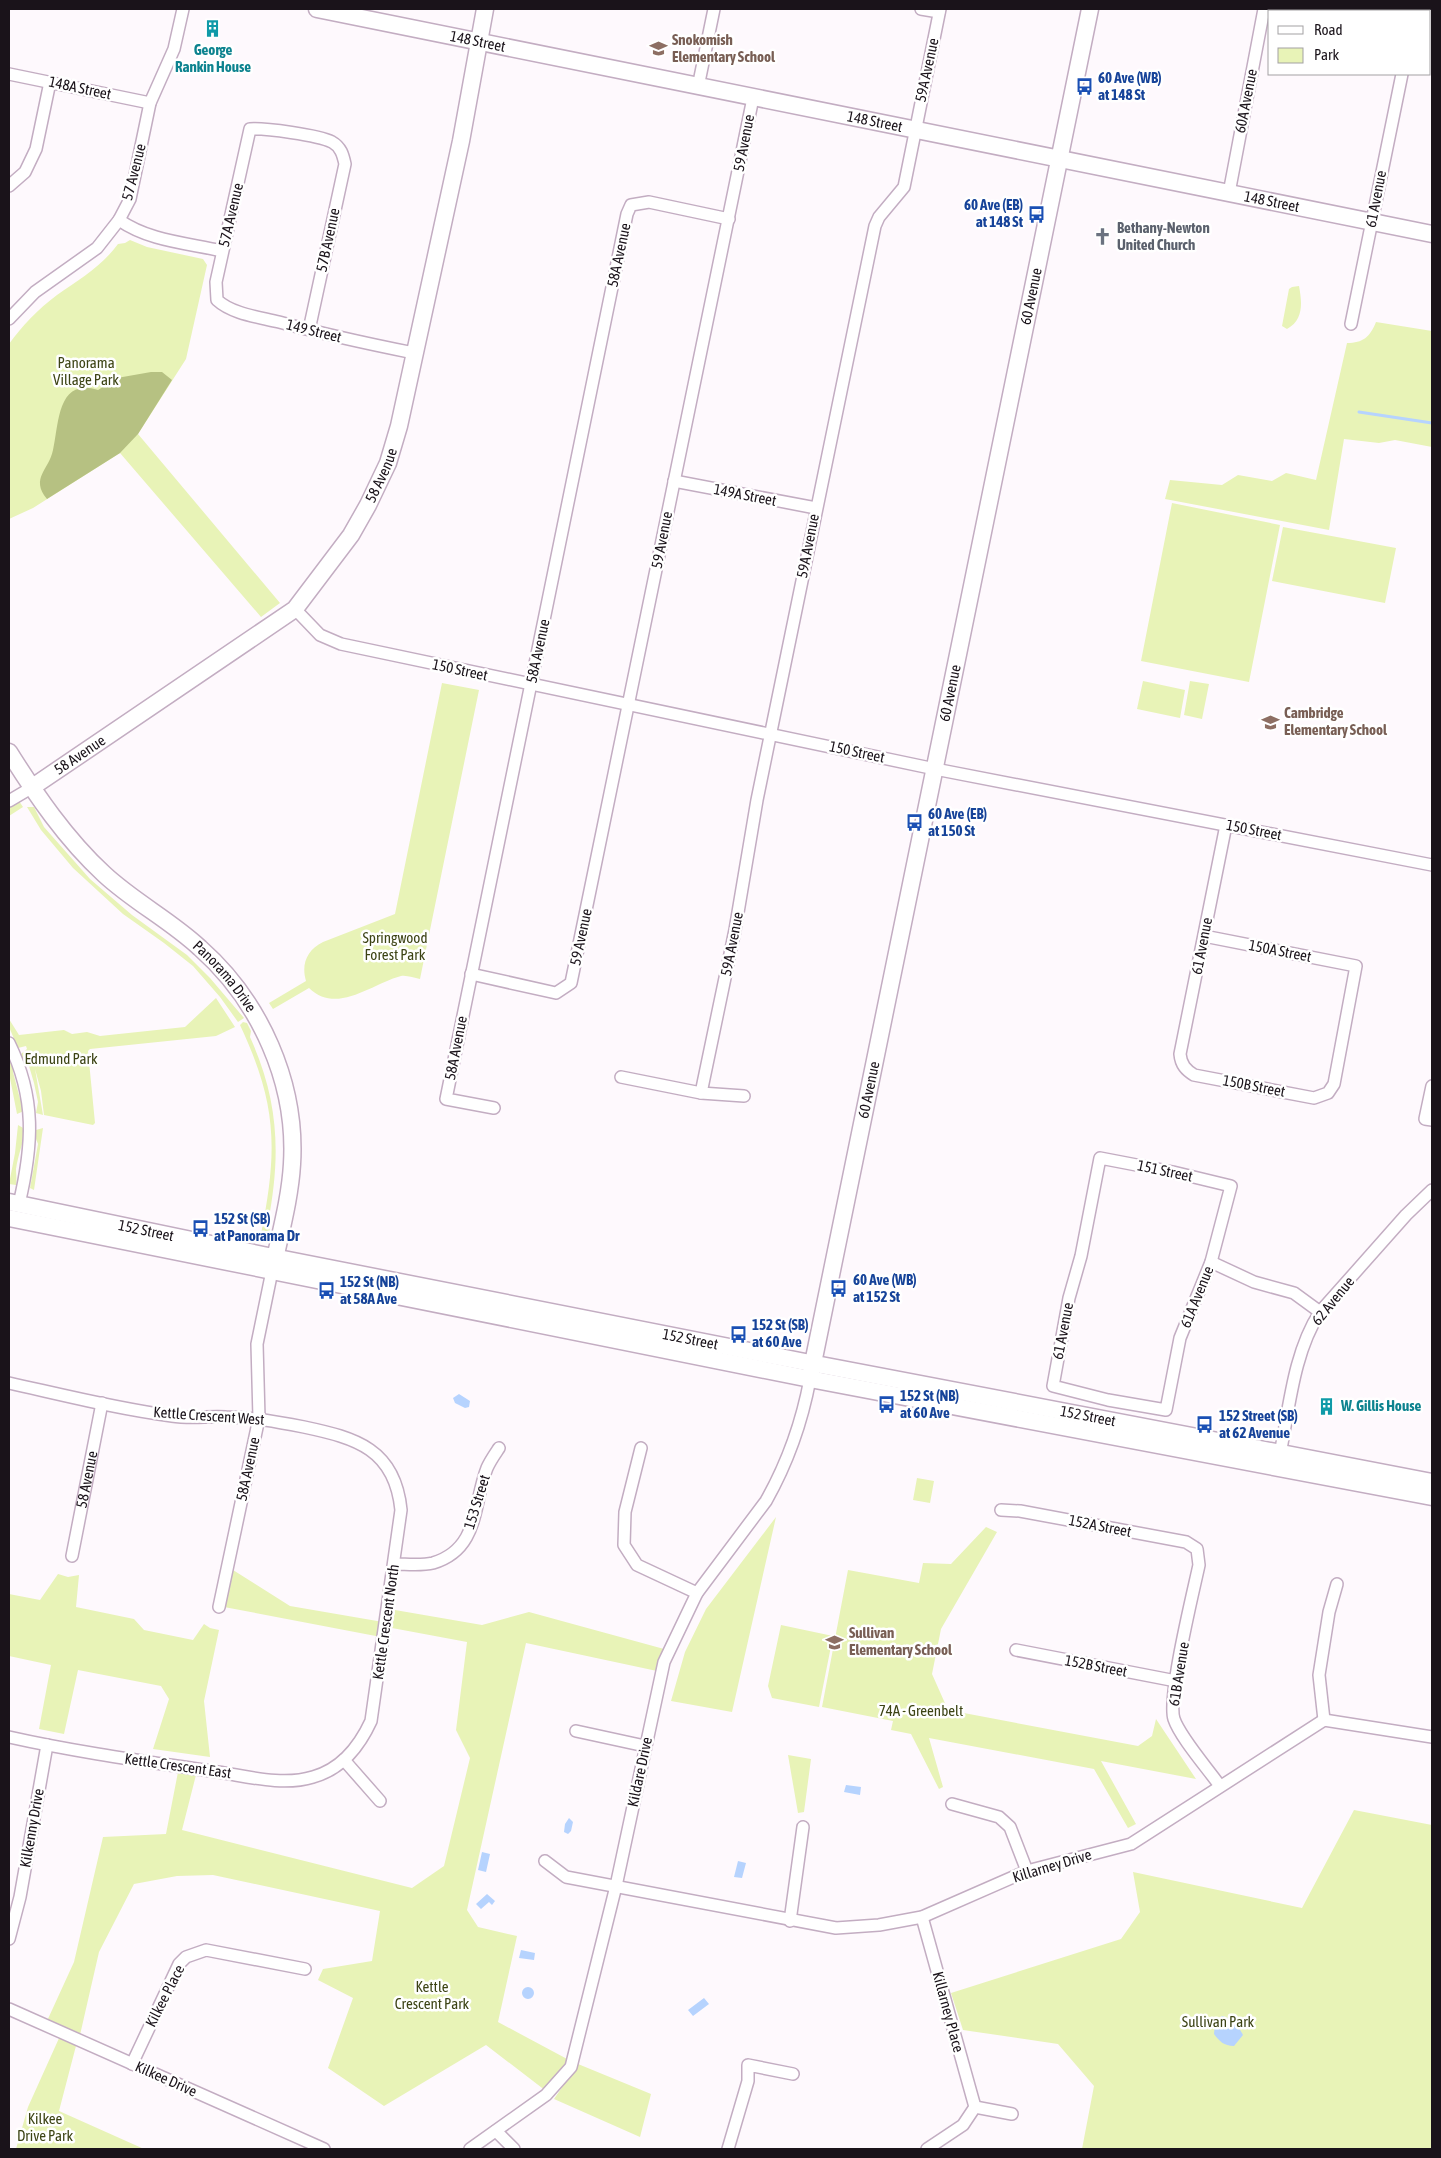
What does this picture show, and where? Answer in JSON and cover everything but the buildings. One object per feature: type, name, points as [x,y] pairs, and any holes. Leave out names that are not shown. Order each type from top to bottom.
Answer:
[{"type":"main road","name":"58 Avenue","points":[[31,788],[295,609],[351,535],[388,463],[399,426],[453,181],[485,9]]},
{"type":"main road","name":"60 Avenue","points":[[812,1371],[1090,9]]},
{"type":"main road","name":"148 Street","points":[[325,10],[1432,234]]},
{"type":"main road","name":"Panorama Drive","points":[[9,752],[31,788],[74,843],[104,874],[185,934],[209,956],[235,984],[255,1014],[277,1063],[287,1102],[292,1136],[290,1182],[274,1264]]},
{"type":"main road","name":"152 Street","points":[[12,1206],[274,1264],[812,1371],[1278,1460],[1432,1482]]},
{"type":"main road","name":"152 Street","points":[[9,1218],[134,1242],[274,1264]]},
{"type":"main road","name":"152 Street","points":[[1278,1460],[1432,1497]]},
{"type":"street","name":"57 Avenue","points":[[9,319],[35,292],[97,248],[119,220],[130,199],[150,103],[174,48],[183,9]]},
{"type":"street","points":[[698,87],[714,9]]},
{"type":"street","points":[[921,9],[940,11]]},
{"type":"street","name":"60A Avenue","points":[[1229,193],[1264,9]]},
{"type":"street","name":"59A Avenue","points":[[701,1093],[735,930],[770,734],[875,226],[879,217],[904,187],[940,11]]},
{"type":"street","name":"148A Street","points":[[9,74],[150,103]]},
{"type":"street","name":"61 Avenue","points":[[1352,324],[1402,75]]},
{"type":"street","points":[[9,186],[25,172],[36,149],[50,82]]},
{"type":"street","name":"59 Avenue","points":[[471,974],[556,993],[571,982],[753,98]]},
{"type":"street","name":"57A Avenue","points":[[217,300],[216,282],[250,129],[263,128],[332,142],[342,151]]},
{"type":"street","name":"57B Avenue","points":[[309,330],[345,164],[342,151]]},
{"type":"street","name":"58A Avenue","points":[[494,1108],[446,1099],[627,214],[632,205],[649,202],[729,219]]},
{"type":"street","points":[[119,220],[151,236],[222,251]]},
{"type":"street","name":"149 Street","points":[[217,300],[222,305],[237,311],[309,330],[414,353]]},
{"type":"street","name":"149A Street","points":[[674,481],[816,508]]},
{"type":"street","name":"150 Street","points":[[295,609],[320,635],[341,644],[935,769],[1432,865]]},
{"type":"street","points":[[9,801],[31,788]]},
{"type":"street","name":"61 Avenue","points":[[1184,1066],[1180,1060],[1180,1054],[1226,825]]},
{"type":"street","name":"150A Street","points":[[1204,936],[1356,966],[1334,1084],[1328,1094]]},
{"type":"street","points":[[9,1043],[21,1069],[30,1107],[30,1152],[12,1206]]},
{"type":"street","name":"150B Street","points":[[1184,1066],[1194,1074],[1242,1085],[1314,1098],[1328,1094]]},
{"type":"street","points":[[621,1077],[701,1093],[744,1096]]},
{"type":"street","points":[[1429,1120],[1432,1086]]},
{"type":"street","name":"61 Avenue","points":[[1100,1158],[1081,1256],[1069,1298],[1054,1386],[1108,1400],[1166,1410]]},
{"type":"street","name":"151 Street","points":[[1100,1158],[1173,1172],[1231,1186]]},
{"type":"street","name":"61A Avenue","points":[[1166,1410],[1180,1338],[1211,1262],[1231,1186]]},
{"type":"street","name":"62 Avenue","points":[[1278,1460],[1301,1351],[1313,1323],[1320,1312],[1406,1215],[1432,1190]]},
{"type":"street","points":[[1211,1262],[1254,1282],[1294,1293],[1320,1312]]},
{"type":"street","name":"58A Avenue","points":[[219,1607],[258,1418],[257,1344],[274,1264]]},
{"type":"street","name":"Kildare Drive","points":[[470,2149],[546,2095],[571,2067],[616,1886],[664,1662],[698,1593],[774,1488],[797,1433],[812,1371]]},
{"type":"street","name":"Kettle Crescent West","points":[[9,1383],[102,1403],[181,1417],[258,1418],[347,1437],[368,1447],[378,1456],[393,1477]]},
{"type":"street","name":"58 Avenue","points":[[72,1556],[102,1403]]},
{"type":"street","name":"153 Street","points":[[394,1564],[433,1563],[457,1548],[474,1521],[487,1467],[499,1448]]},
{"type":"street","points":[[641,1448],[625,1512],[624,1545],[637,1565],[698,1593]]},
{"type":"street","name":"Kettle Crescent North","points":[[344,1760],[361,1741],[373,1712],[401,1510],[398,1490],[393,1477]]},
{"type":"street","name":"152A Street","points":[[1002,1510],[1020,1511],[1186,1542],[1197,1549]]},
{"type":"street","name":"61B Avenue","points":[[1197,1549],[1199,1564],[1172,1707],[1174,1720],[1220,1786]]},
{"type":"street","points":[[1337,1584],[1329,1612],[1319,1674],[1324,1720],[1432,1736]]},
{"type":"street","name":"152B Street","points":[[1016,1650],[1176,1681]]},
{"type":"street","name":"Killarney Drive","points":[[545,1862],[566,1877],[790,1921],[836,1928],[879,1926],[922,1917],[1027,1871],[1131,1844],[1324,1720]]},
{"type":"street","points":[[576,1731],[645,1746]]},
{"type":"street","name":"Kettle Crescent East","points":[[9,1737],[126,1759],[274,1780],[296,1780],[313,1777],[334,1768],[344,1760]]},
{"type":"street","name":"Kilkenny Drive","points":[[9,1939],[14,1896],[47,1745]]},
{"type":"street","points":[[344,1760],[380,1800]]},
{"type":"street","points":[[952,1804],[999,1817],[1010,1827],[1027,1871]]},
{"type":"street","points":[[790,1921],[802,1827]]},
{"type":"street","name":"Killarney Place","points":[[922,1917],[975,2108]]},
{"type":"street","name":"Kilkee Place","points":[[132,2064],[179,1964],[186,1957],[206,1950],[304,1969]]},
{"type":"street","name":"Kilkee Drive","points":[[9,2009],[324,2149]]},
{"type":"street","points":[[728,2149],[748,2081],[748,2065],[793,2074]]},
{"type":"street","points":[[927,2149],[963,2125],[975,2108],[1012,2114]]},
{"type":"street","points":[[496,2131],[514,2149]]},
{"type":"green space","name":"Panorama Village Park","points":[[130,240],[147,247],[203,259],[207,265],[186,359],[138,434],[280,603],[261,617],[120,453],[33,508],[9,519],[9,344],[43,306],[97,266],[118,244]]},
{"type":"green space","points":[[1299,286],[1301,304],[1299,316],[1293,325],[1287,329],[1282,326],[1289,289]]},
{"type":"green space","points":[[1376,322],[1432,331],[1432,447],[1395,440],[1379,443],[1344,439],[1329,530],[1165,499],[1170,480],[1222,485],[1238,475],[1272,481],[1286,473],[1316,480],[1347,343],[1357,342],[1365,338],[1371,332]]},
{"type":"green space","points":[[162,372],[172,380],[138,434],[120,453],[47,499],[42,492],[40,480],[51,457],[59,416],[67,396],[75,390],[85,388],[98,390],[117,378]]},
{"type":"green space","points":[[1172,503],[1280,525],[1249,682],[1141,661]]},
{"type":"green space","points":[[1283,527],[1396,548],[1385,603],[1272,581]]},
{"type":"green space","points":[[1143,681],[1185,690],[1180,718],[1137,709]]},
{"type":"green space","points":[[1190,681],[1209,684],[1202,719],[1184,715]]},
{"type":"green space","name":"Springwood Forest Park","points":[[442,683],[479,690],[420,979],[401,976],[354,995],[331,999],[320,996],[309,988],[273,1009],[269,1003],[306,981],[305,963],[309,953],[317,945],[395,914]]},
{"type":"green space","points":[[19,801],[23,807],[9,816],[10,807]]},
{"type":"green space","points":[[27,807],[34,807],[44,827],[90,879],[132,915],[187,955],[210,978],[244,1018],[238,1022],[220,997],[193,966],[123,914],[73,868],[41,830]]},
{"type":"green space","name":"Edmund Park","points":[[216,998],[235,1027],[216,1036],[90,1049],[88,1051],[95,1123],[93,1125],[44,1115],[41,1091],[35,1069],[43,1115],[36,1113],[38,1102],[34,1083],[29,1066],[24,1062],[21,1054],[27,1049],[26,1046],[18,1048],[9,1027],[9,1019],[19,1035],[64,1030],[72,1034],[87,1032],[100,1036],[185,1027]]},
{"type":"green space","points":[[243,1022],[247,1023],[251,1031],[250,1037],[267,1084],[275,1128],[275,1174],[267,1241],[263,1239],[261,1234],[270,1177],[271,1127],[261,1079],[240,1025]]},
{"type":"green space","points":[[9,1059],[14,1067],[13,1072],[20,1099],[23,1101],[24,1111],[17,1114],[9,1073]]},
{"type":"green space","points":[[18,1125],[25,1129],[16,1169],[16,1185],[9,1184]]},
{"type":"green space","points":[[43,1128],[34,1190],[30,1188],[38,1144],[36,1130]]},
{"type":"green space","points":[[917,1478],[934,1481],[930,1503],[913,1500]]},
{"type":"green space","points":[[776,1517],[732,1712],[671,1701],[685,1652],[706,1609]]},
{"type":"green space","name":"74A - Greenbelt","points":[[986,1527],[997,1532],[941,1629],[932,1674],[948,1710],[1138,1746],[1152,1736],[1156,1719],[1196,1779],[1101,1761],[1136,1824],[1128,1828],[1094,1769],[929,1738],[943,1787],[939,1789],[911,1734],[891,1730],[893,1721],[822,1707],[848,1570],[919,1583],[923,1563],[951,1564]]},
{"type":"green space","points":[[233,1570],[290,1606],[383,1622],[381,1637],[224,1607]]},
{"type":"green space","points":[[58,1574],[68,1577],[79,1575],[76,1607],[134,1619],[144,1630],[193,1640],[204,1624],[219,1630],[204,1701],[210,1757],[153,1749],[169,1699],[161,1686],[78,1670],[64,1734],[39,1729],[51,1665],[9,1656],[9,1594],[40,1600]]},
{"type":"green space","name":"Kettle Crescent Park","points":[[395,1610],[482,1625],[529,1612],[664,1649],[657,1671],[526,1643],[467,1910],[478,1927],[517,1936],[498,2022],[569,2060],[546,2091],[486,2045],[384,2106],[328,2068],[353,1998],[318,1980],[323,1969],[372,1961],[380,1911],[213,1875],[177,1876],[134,1884],[99,1952],[80,2035],[47,2021],[74,1962],[103,1837],[166,1834],[178,1772],[196,1775],[182,1830],[412,1888],[444,1866],[470,1758],[456,1730],[467,1642],[392,1628]]},
{"type":"green space","points":[[781,1625],[833,1636],[819,1707],[772,1698],[768,1686]]},
{"type":"green space","points":[[788,1755],[811,1759],[804,1812],[798,1813]]},
{"type":"green space","name":"Sullivan Park","points":[[1354,1810],[1432,1825],[1432,2149],[1082,2149],[1094,2086],[1058,2044],[963,2030],[951,1993],[1121,1939],[1140,1912],[1133,1872],[1302,1908]]},
{"type":"green space","name":"Kilkee Drive Park","points":[[60,2036],[77,2042],[59,2111],[144,2149],[16,2149],[28,2107]]},
{"type":"green space","points":[[578,2064],[651,2094],[640,2137],[554,2099]]},
{"type":"water","points":[[459,1394],[470,1401],[469,1407],[465,1408],[455,1403],[453,1398]]},
{"type":"water","points":[[846,1785],[861,1787],[860,1795],[844,1792]]},
{"type":"water","points":[[569,1818],[573,1822],[571,1831],[568,1834],[564,1832],[565,1824]]},
{"type":"water","points":[[482,1852],[490,1854],[486,1872],[478,1870]]},
{"type":"water","points":[[738,1861],[746,1863],[742,1878],[734,1877]]},
{"type":"water","points":[[487,1894],[495,1901],[492,1905],[489,1902],[481,1909],[476,1904]]},
{"type":"water","points":[[521,1950],[535,1953],[534,1960],[519,1958]]},
{"type":"water","points":[[528,1987],[534,1993],[528,1999],[522,1993]]},
{"type":"water","points":[[704,1998],[709,2004],[693,2016],[688,2010]]},
{"type":"water","points":[[1222,2016],[1235,2023],[1243,2035],[1234,2046],[1222,2043],[1214,2034],[1215,2023]]},
{"type":"waterway","points":[[1359,412],[1432,423]]},
{"type":"place","name":"George Rankin House","points":[[213,29]]},
{"type":"place","name":"Snokomish Elementary School","points":[[658,49]]},
{"type":"place","name":"60 Ave (WB) at 148 St","points":[[1084,87]]},
{"type":"place","name":"60 Ave (EB) at 148 St","points":[[1037,214]]},
{"type":"place","name":"Bethany-Newton United Church","points":[[1103,237]]},
{"type":"place","name":"Cambridge Elementary School","points":[[1270,722]]},
{"type":"place","name":"60 Ave (EB) at 150 St","points":[[914,823]]},
{"type":"place","name":"152 St (SB) at Panorama Dr","points":[[200,1228]]},
{"type":"place","name":"60 Ave (WB) at 152 St","points":[[839,1289]]},
{"type":"place","name":"152 St (NB) at 58A Ave","points":[[326,1291]]},
{"type":"place","name":"152 St (SB) at 60 Ave","points":[[738,1334]]},
{"type":"place","name":"152 St (NB) at 60 Ave","points":[[886,1405]]},
{"type":"place","name":"W. Gillis House","points":[[1327,1406]]},
{"type":"place","name":"152 Street (SB) at 62 Avenue","points":[[1205,1425]]},
{"type":"place","name":"Sullivan Elementary School","points":[[835,1642]]}]
